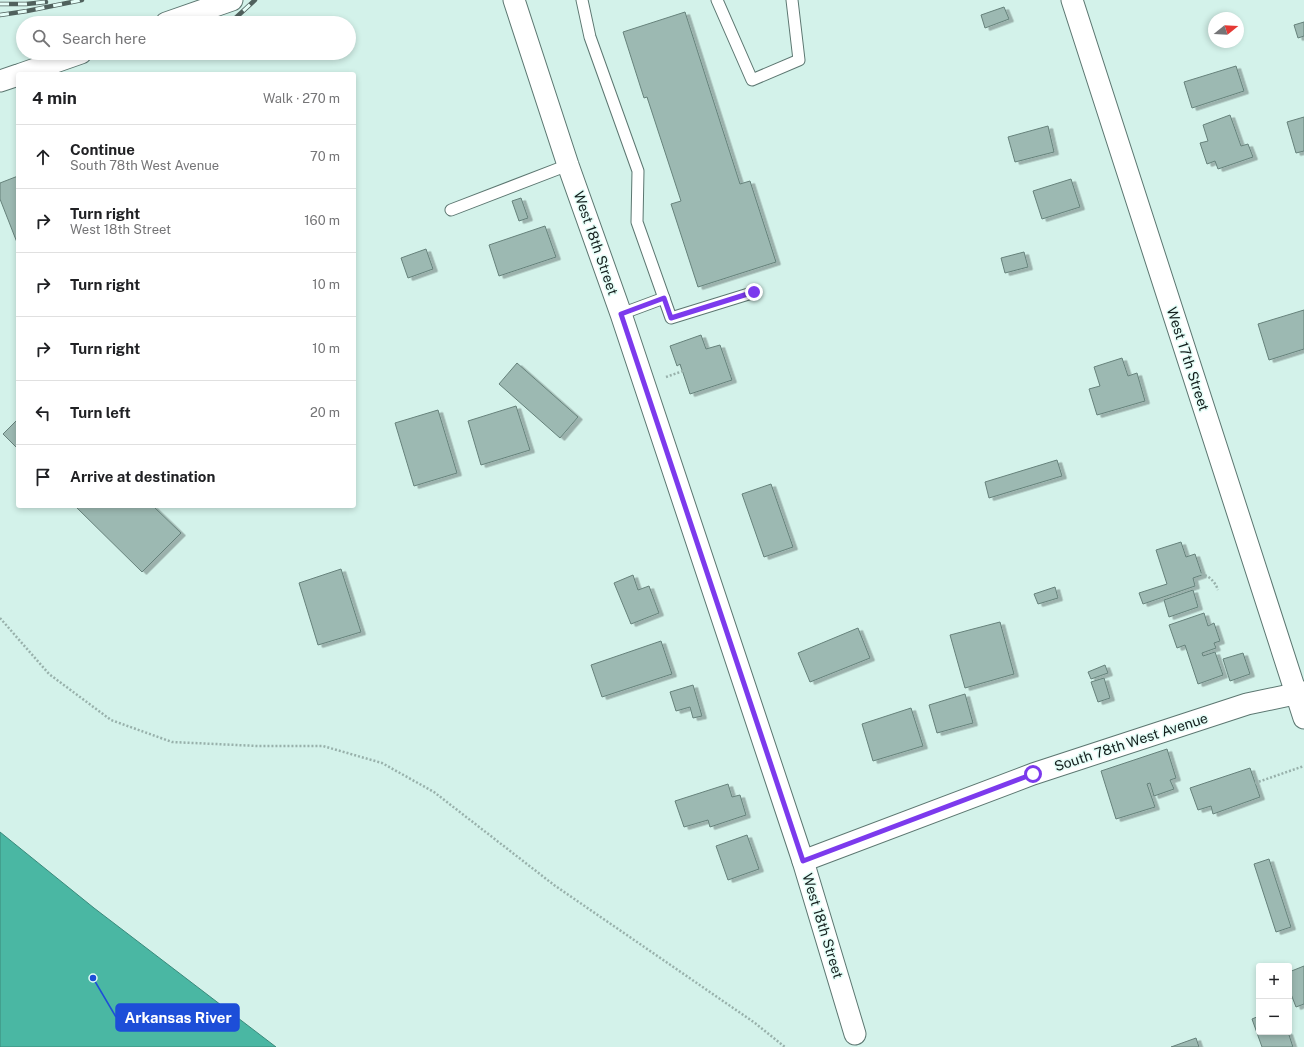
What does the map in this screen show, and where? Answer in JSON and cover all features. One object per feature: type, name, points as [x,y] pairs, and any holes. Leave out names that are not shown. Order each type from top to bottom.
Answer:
[{"type":"street","points":[[186,16],[232,0]]},
{"type":"street","name":"West 18th Street","points":[[514,0],[568,165],[621,314],[803,861],[855,1034]]},
{"type":"street","name":"West 17th Street","points":[[1072,0],[1300,693],[1304,718]]},
{"type":"street","points":[[25,72],[60,60]]},
{"type":"street","points":[[0,81],[16,75]]},
{"type":"street","name":"South 78th West Avenue","points":[[803,861],[1033,774],[1247,704],[1300,693]]},
{"type":"lane","points":[[582,0],[590,37],[638,171],[637,222],[671,318],[754,292]]},
{"type":"lane","points":[[717,0],[752,80],[799,60],[792,0]]},
{"type":"lane","points":[[451,210],[568,165]]},
{"type":"lane","points":[[621,314],[664,298]]},
{"type":"path","points":[[1202,574],[1213,581],[1218,590]]},
{"type":"path","points":[[0,618],[49,674],[111,720],[172,742],[258,746],[322,746],[382,764],[434,792],[554,885],[755,1023],[785,1047]]},
{"type":"path","points":[[1255,783],[1304,766]]},
{"type":"shaded area","points":[[0,832],[94,908],[276,1047],[0,1047]]},
{"type":"building","points":[[1004,7],[1009,19],[985,28],[981,15]]},
{"type":"building","points":[[685,12],[740,184],[750,181],[776,262],[698,287],[671,204],[681,201],[647,97],[644,98],[623,32]]},
{"type":"building","points":[[1304,22],[1304,36],[1298,38],[1294,25]]},
{"type":"building","points":[[1236,66],[1244,91],[1192,108],[1184,82]]},
{"type":"building","points":[[1230,115],[1241,146],[1248,144],[1253,157],[1218,169],[1215,161],[1207,164],[1200,143],[1208,141],[1203,125]]},
{"type":"building","points":[[1304,117],[1304,151],[1296,153],[1287,122]]},
{"type":"building","points":[[1048,126],[1054,152],[1015,162],[1008,137]]},
{"type":"building","points":[[16,177],[16,240],[0,199],[0,183]]},
{"type":"building","points":[[1071,179],[1080,207],[1042,219],[1033,191]]},
{"type":"building","points":[[521,198],[528,218],[519,221],[512,201]]},
{"type":"building","points":[[545,226],[556,257],[499,276],[489,245]]},
{"type":"building","points":[[426,249],[433,269],[408,278],[401,258]]},
{"type":"building","points":[[1024,252],[1028,267],[1005,273],[1001,258]]},
{"type":"building","points":[[1304,310],[1304,349],[1269,360],[1258,324]]},
{"type":"building","points":[[701,335],[706,349],[720,345],[732,380],[690,394],[680,364],[677,366],[670,346]]},
{"type":"building","points":[[1122,358],[1128,376],[1137,373],[1145,401],[1097,415],[1089,389],[1100,386],[1094,367]]},
{"type":"building","points":[[517,363],[578,417],[560,438],[499,384]]},
{"type":"building","points":[[516,406],[530,450],[481,465],[468,421]]},
{"type":"building","points":[[438,410],[457,473],[414,486],[395,423]]},
{"type":"building","points":[[16,421],[16,447],[3,434]]},
{"type":"building","points":[[1057,460],[1062,476],[989,498],[985,482]]},
{"type":"building","points":[[771,484],[793,547],[764,557],[742,494]]},
{"type":"building","points":[[77,508],[155,508],[181,533],[142,572]]},
{"type":"building","points":[[1181,542],[1186,557],[1195,554],[1202,575],[1193,578],[1195,586],[1143,604],[1139,593],[1167,584],[1156,550]]},
{"type":"building","points":[[341,569],[361,632],[318,645],[299,583]]},
{"type":"building","points":[[633,575],[638,590],[649,586],[659,613],[631,624],[614,583]]},
{"type":"building","points":[[1055,587],[1058,598],[1038,604],[1034,594]]},
{"type":"building","points":[[1193,590],[1198,607],[1169,617],[1164,600]]},
{"type":"building","points":[[1204,613],[1208,626],[1214,623],[1220,641],[1214,643],[1216,648],[1202,653],[1203,656],[1215,652],[1223,675],[1198,684],[1185,645],[1177,648],[1169,625]]},
{"type":"building","points":[[1000,622],[1014,674],[965,688],[950,635]]},
{"type":"building","points":[[858,628],[870,658],[810,682],[798,653]]},
{"type":"building","points":[[661,641],[672,674],[602,697],[591,665]]},
{"type":"building","points":[[1243,653],[1250,674],[1230,681],[1223,659]]},
{"type":"building","points":[[1105,665],[1108,673],[1091,679],[1088,672]]},
{"type":"building","points":[[1104,678],[1110,698],[1098,702],[1091,682]]},
{"type":"building","points":[[693,685],[702,716],[693,718],[690,707],[676,711],[670,692]]},
{"type":"building","points":[[965,694],[973,723],[937,733],[929,705]]},
{"type":"building","points":[[911,708],[923,746],[873,761],[862,724]]},
{"type":"building","points":[[1167,749],[1176,778],[1170,780],[1174,789],[1154,796],[1150,783],[1147,784],[1155,807],[1116,819],[1101,771]]},
{"type":"building","points":[[1250,768],[1260,797],[1213,814],[1211,806],[1198,810],[1190,788]]},
{"type":"building","points":[[728,784],[732,797],[740,795],[746,815],[710,827],[708,820],[684,827],[675,801]]},
{"type":"building","points":[[747,835],[759,869],[728,880],[716,846]]},
{"type":"building","points":[[1269,859],[1291,927],[1276,932],[1254,864]]},
{"type":"building","points":[[1304,966],[1304,1004],[1296,1007],[1292,997],[1292,971]]},
{"type":"building","points":[[1256,1017],[1256,1030],[1252,1019]]},
{"type":"building","points":[[1258,1035],[1289,1035],[1293,1047],[1262,1047]]},
{"type":"building","points":[[1196,1038],[1199,1047],[1171,1047]]},
{"type":"railway","points":[[0,15],[82,0]]},
{"type":"railway","points":[[238,16],[255,0]]},
{"type":"railway","points":[[0,4],[46,2]]},
{"type":"place","name":"Arkansas River","points":[[93,978]]},
{"type":"route","points":[[754,292],[671,318],[664,298],[621,314],[803,861],[1033,774]]}]
